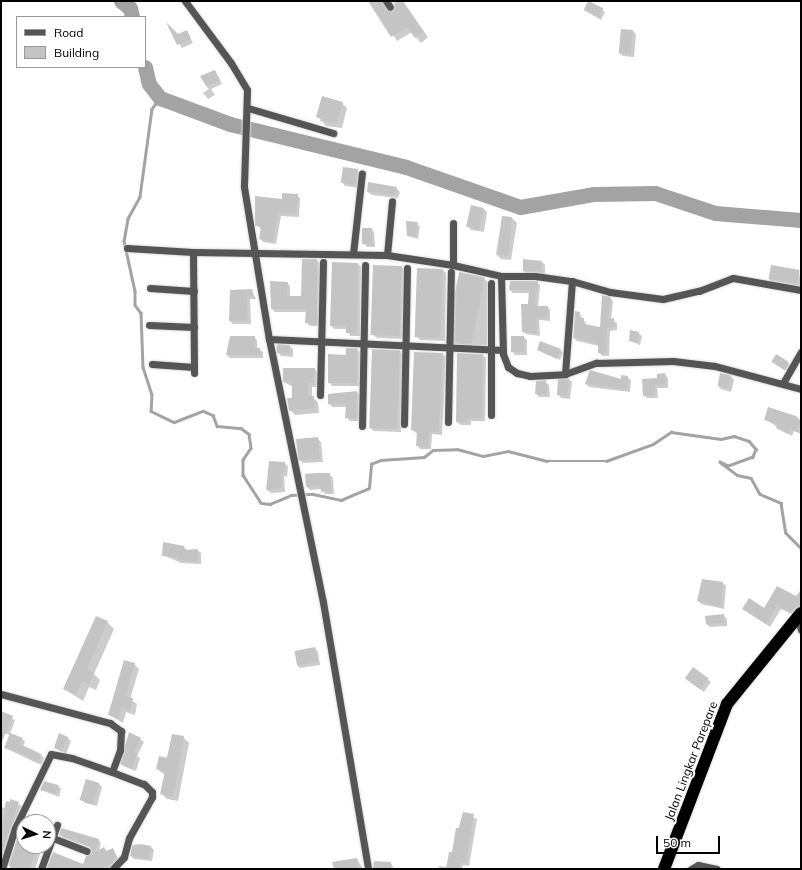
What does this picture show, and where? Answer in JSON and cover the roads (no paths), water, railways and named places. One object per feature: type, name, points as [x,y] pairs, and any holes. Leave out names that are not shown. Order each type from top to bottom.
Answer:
[{"type":"highway","name":"Jalan Lingkar Parepare","points":[[664,869],[727,704],[800,620]]},
{"type":"street","points":[[185,1],[231,63],[247,90],[248,108],[244,145],[244,187],[269,339],[306,509],[368,869]]},
{"type":"street","points":[[248,108],[333,133]]},
{"type":"street","points":[[353,254],[362,173]]},
{"type":"street","points":[[387,255],[392,201]]},
{"type":"street","points":[[448,422],[453,223]]},
{"type":"street","points":[[128,248],[193,252],[387,255],[452,269],[501,276],[535,276],[572,281],[610,292],[663,299],[699,291],[733,278],[801,290]]},
{"type":"street","points":[[152,364],[194,370],[193,252]]},
{"type":"street","points":[[320,395],[323,262]]},
{"type":"street","points":[[362,426],[365,265]]},
{"type":"street","points":[[404,424],[407,268]]},
{"type":"street","points":[[501,276],[503,350],[505,362],[511,371],[530,376],[565,374],[596,364],[673,361],[693,362],[783,383],[801,389]]},
{"type":"street","points":[[565,374],[572,281]]},
{"type":"street","points":[[491,283],[491,415]]},
{"type":"street","points":[[150,288],[194,292]]},
{"type":"street","points":[[149,325],[194,327]]},
{"type":"street","points":[[269,339],[503,350]]},
{"type":"street","points":[[783,383],[801,352]]},
{"type":"street","points":[[1,694],[117,726],[121,731],[120,750],[112,772]]},
{"type":"street","points":[[2,869],[15,828],[51,754],[72,758],[144,784],[152,792],[149,803],[129,838],[124,857],[113,869]]},
{"type":"street","points":[[56,839],[86,851]]},
{"type":"street","points":[[41,869],[47,854]]},
{"type":"street","points":[[691,869],[698,865],[717,869]]},
{"type":"waterway","points":[[121,1],[130,8],[132,16]]},
{"type":"waterway","points":[[145,68],[149,84],[160,98],[230,124],[406,167],[520,207],[593,194],[655,193],[715,213],[801,220]]},
{"type":"waterway","points":[[160,98],[152,109],[140,197],[128,219],[124,241],[135,291],[135,305],[141,313],[143,367],[152,394],[151,411],[174,422],[203,411],[213,415],[217,426],[241,428],[249,434],[251,448],[243,460],[243,475],[261,503],[270,504],[291,495],[313,494],[341,500],[369,488],[371,464],[381,460],[424,457],[433,450],[457,449],[483,456],[508,451],[547,461],[606,461],[653,444],[671,432],[721,439],[734,436],[749,441],[756,449],[753,457],[728,466],[720,462],[737,475],[751,478],[760,494],[781,503],[786,533],[801,548]]}]
